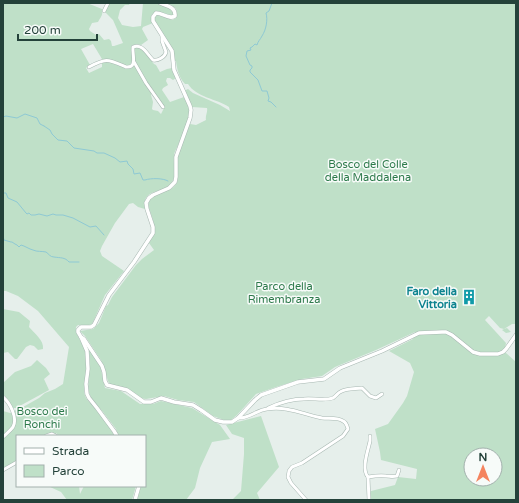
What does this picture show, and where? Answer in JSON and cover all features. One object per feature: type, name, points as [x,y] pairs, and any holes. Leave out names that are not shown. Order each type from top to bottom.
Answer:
[{"type":"street","points":[[104,11],[108,3]]},
{"type":"street","points":[[116,435],[114,430],[86,394],[88,367],[87,351],[78,330],[80,327],[91,327],[94,325],[109,296],[153,233],[153,224],[146,206],[147,200],[156,193],[169,188],[176,180],[176,157],[188,125],[191,110],[174,70],[172,52],[153,19],[158,13],[173,18],[175,16],[174,9],[160,3]]},
{"type":"street","points":[[162,36],[166,52],[164,57],[154,61],[140,46],[136,45],[133,49],[134,62],[146,83],[163,107]]},
{"type":"street","points":[[89,67],[107,60],[129,68],[134,62]]},
{"type":"street","points":[[81,337],[84,339],[102,366],[107,385],[127,390],[144,402],[151,402],[161,398],[193,405],[218,422],[232,422],[261,395],[298,382],[324,379],[344,366],[386,349],[419,333],[446,332],[473,352],[480,354],[498,354],[503,352],[516,335]]},
{"type":"street","points":[[238,418],[243,418],[277,404],[290,401],[333,398],[340,392],[349,389],[362,388],[370,396],[376,398],[382,394]]},
{"type":"street","points":[[3,397],[9,403],[14,419],[12,428],[3,437]]},
{"type":"street","points":[[266,409],[281,408],[296,410],[324,418],[343,420],[348,428],[343,436],[302,463],[292,467],[289,471],[288,477],[290,483],[306,500]]},
{"type":"street","points":[[369,500],[368,478],[365,474],[364,468],[370,436]]},
{"type":"street","points":[[3,470],[16,463]]},
{"type":"street","points":[[368,478],[385,475],[393,477],[397,476],[399,470]]},
{"type":"street","points":[[135,500],[139,487]]},
{"type":"green space","name":"Bosco dei Ronchi","points":[[3,3],[87,3],[102,9],[101,17],[98,22],[92,23],[89,29],[90,31],[96,35],[99,34],[104,40],[109,39],[112,46],[123,43],[113,20],[105,11],[109,3],[130,3],[129,5],[125,5],[120,10],[118,18],[122,25],[133,27],[141,26],[143,3],[157,3],[173,10],[173,15],[158,12],[153,13],[151,16],[153,23],[143,27],[142,29],[148,40],[141,45],[137,44],[131,46],[132,58],[130,65],[124,65],[102,59],[93,44],[81,49],[90,65],[86,68],[89,73],[102,67],[102,62],[109,62],[128,69],[132,68],[134,65],[152,93],[152,109],[161,114],[164,106],[135,63],[134,49],[136,47],[142,49],[160,72],[172,68],[176,78],[173,80],[167,78],[166,81],[168,85],[162,90],[170,102],[184,97],[189,108],[186,127],[174,153],[173,181],[167,187],[149,194],[146,198],[145,209],[138,207],[133,203],[129,204],[115,223],[100,251],[102,256],[124,271],[105,295],[92,324],[78,325],[76,327],[77,333],[85,350],[87,364],[84,386],[85,396],[114,432],[115,435],[58,435],[56,433],[56,435],[16,435],[16,462],[3,468],[3,411],[10,413],[63,384],[69,347],[38,311],[18,296],[3,291]]},
{"type":"green space","name":"Bosco del Colle della Maddalena","points":[[164,3],[516,3],[516,325],[512,324],[504,329],[500,328],[489,316],[485,320],[506,343],[505,348],[502,350],[516,362],[516,500],[367,500],[371,491],[395,485],[398,477],[416,479],[417,469],[381,460],[375,429],[388,424],[407,396],[414,372],[410,363],[389,351],[413,339],[415,332],[335,367],[322,376],[302,379],[256,394],[231,420],[224,420],[213,416],[194,402],[164,396],[146,399],[139,398],[127,388],[110,384],[101,360],[80,331],[93,329],[99,323],[106,306],[136,265],[154,250],[149,243],[154,227],[149,202],[151,198],[157,194],[170,189],[176,184],[178,176],[177,158],[190,124],[196,125],[206,120],[207,108],[192,107],[184,91],[188,89],[193,93],[230,111],[229,107],[201,95],[188,84],[185,84],[181,79],[176,61],[174,61],[173,51],[155,23],[154,18],[157,15],[172,20],[176,18],[177,11],[172,6]]},
{"type":"green space","points":[[3,309],[19,312],[30,321],[29,327],[42,343],[43,349],[38,350],[34,346],[30,345],[26,347],[17,359],[15,359],[8,352],[3,353]]},
{"type":"green space","points":[[507,328],[511,332],[506,333],[502,330]]},
{"type":"green space","points":[[84,342],[100,365],[105,388],[121,391],[140,404],[153,404],[161,401],[192,408],[220,425],[230,439],[212,442],[200,468],[195,488],[186,500],[137,500],[141,487],[146,487],[146,435],[118,435],[116,429],[92,400],[88,390],[90,361],[89,352]]},
{"type":"green space","points":[[37,360],[50,374],[44,379],[49,390],[16,408],[12,408],[9,401],[3,394],[3,383],[15,372],[31,366]]},
{"type":"green space","points":[[261,416],[279,467],[257,493],[260,500],[232,500],[241,491],[244,438],[232,434],[226,425]]},
{"type":"green space","points":[[50,487],[79,487],[80,494],[84,487],[136,487],[132,500],[67,500],[61,492]]},
{"type":"waterway","points":[[272,3],[269,11],[266,13],[266,28],[257,45],[255,44],[250,48],[251,50],[247,51],[246,56],[250,65],[252,66],[250,72],[258,80],[262,91],[267,91],[269,98],[268,101],[276,107]]},
{"type":"waterway","points":[[3,117],[6,116],[17,118],[25,114],[37,118],[40,124],[44,126]]},
{"type":"waterway","points":[[44,126],[50,130],[58,140],[67,141],[74,148],[104,153],[120,162],[127,161],[133,169],[134,174],[140,173],[143,180],[163,179],[168,181]]},
{"type":"waterway","points":[[3,193],[6,193],[8,198],[17,202],[27,214],[47,216],[53,214],[63,215],[73,218],[90,227],[96,226],[104,235]]},
{"type":"waterway","points":[[3,236],[4,240],[12,242],[19,247],[21,245],[35,251],[46,252],[51,256],[64,258],[69,262],[79,262]]},
{"type":"place","name":"Faro della Vittoria","points":[[469,297]]},
{"type":"park label","name":"Parco della Rimembranza","points":[[284,292]]}]
